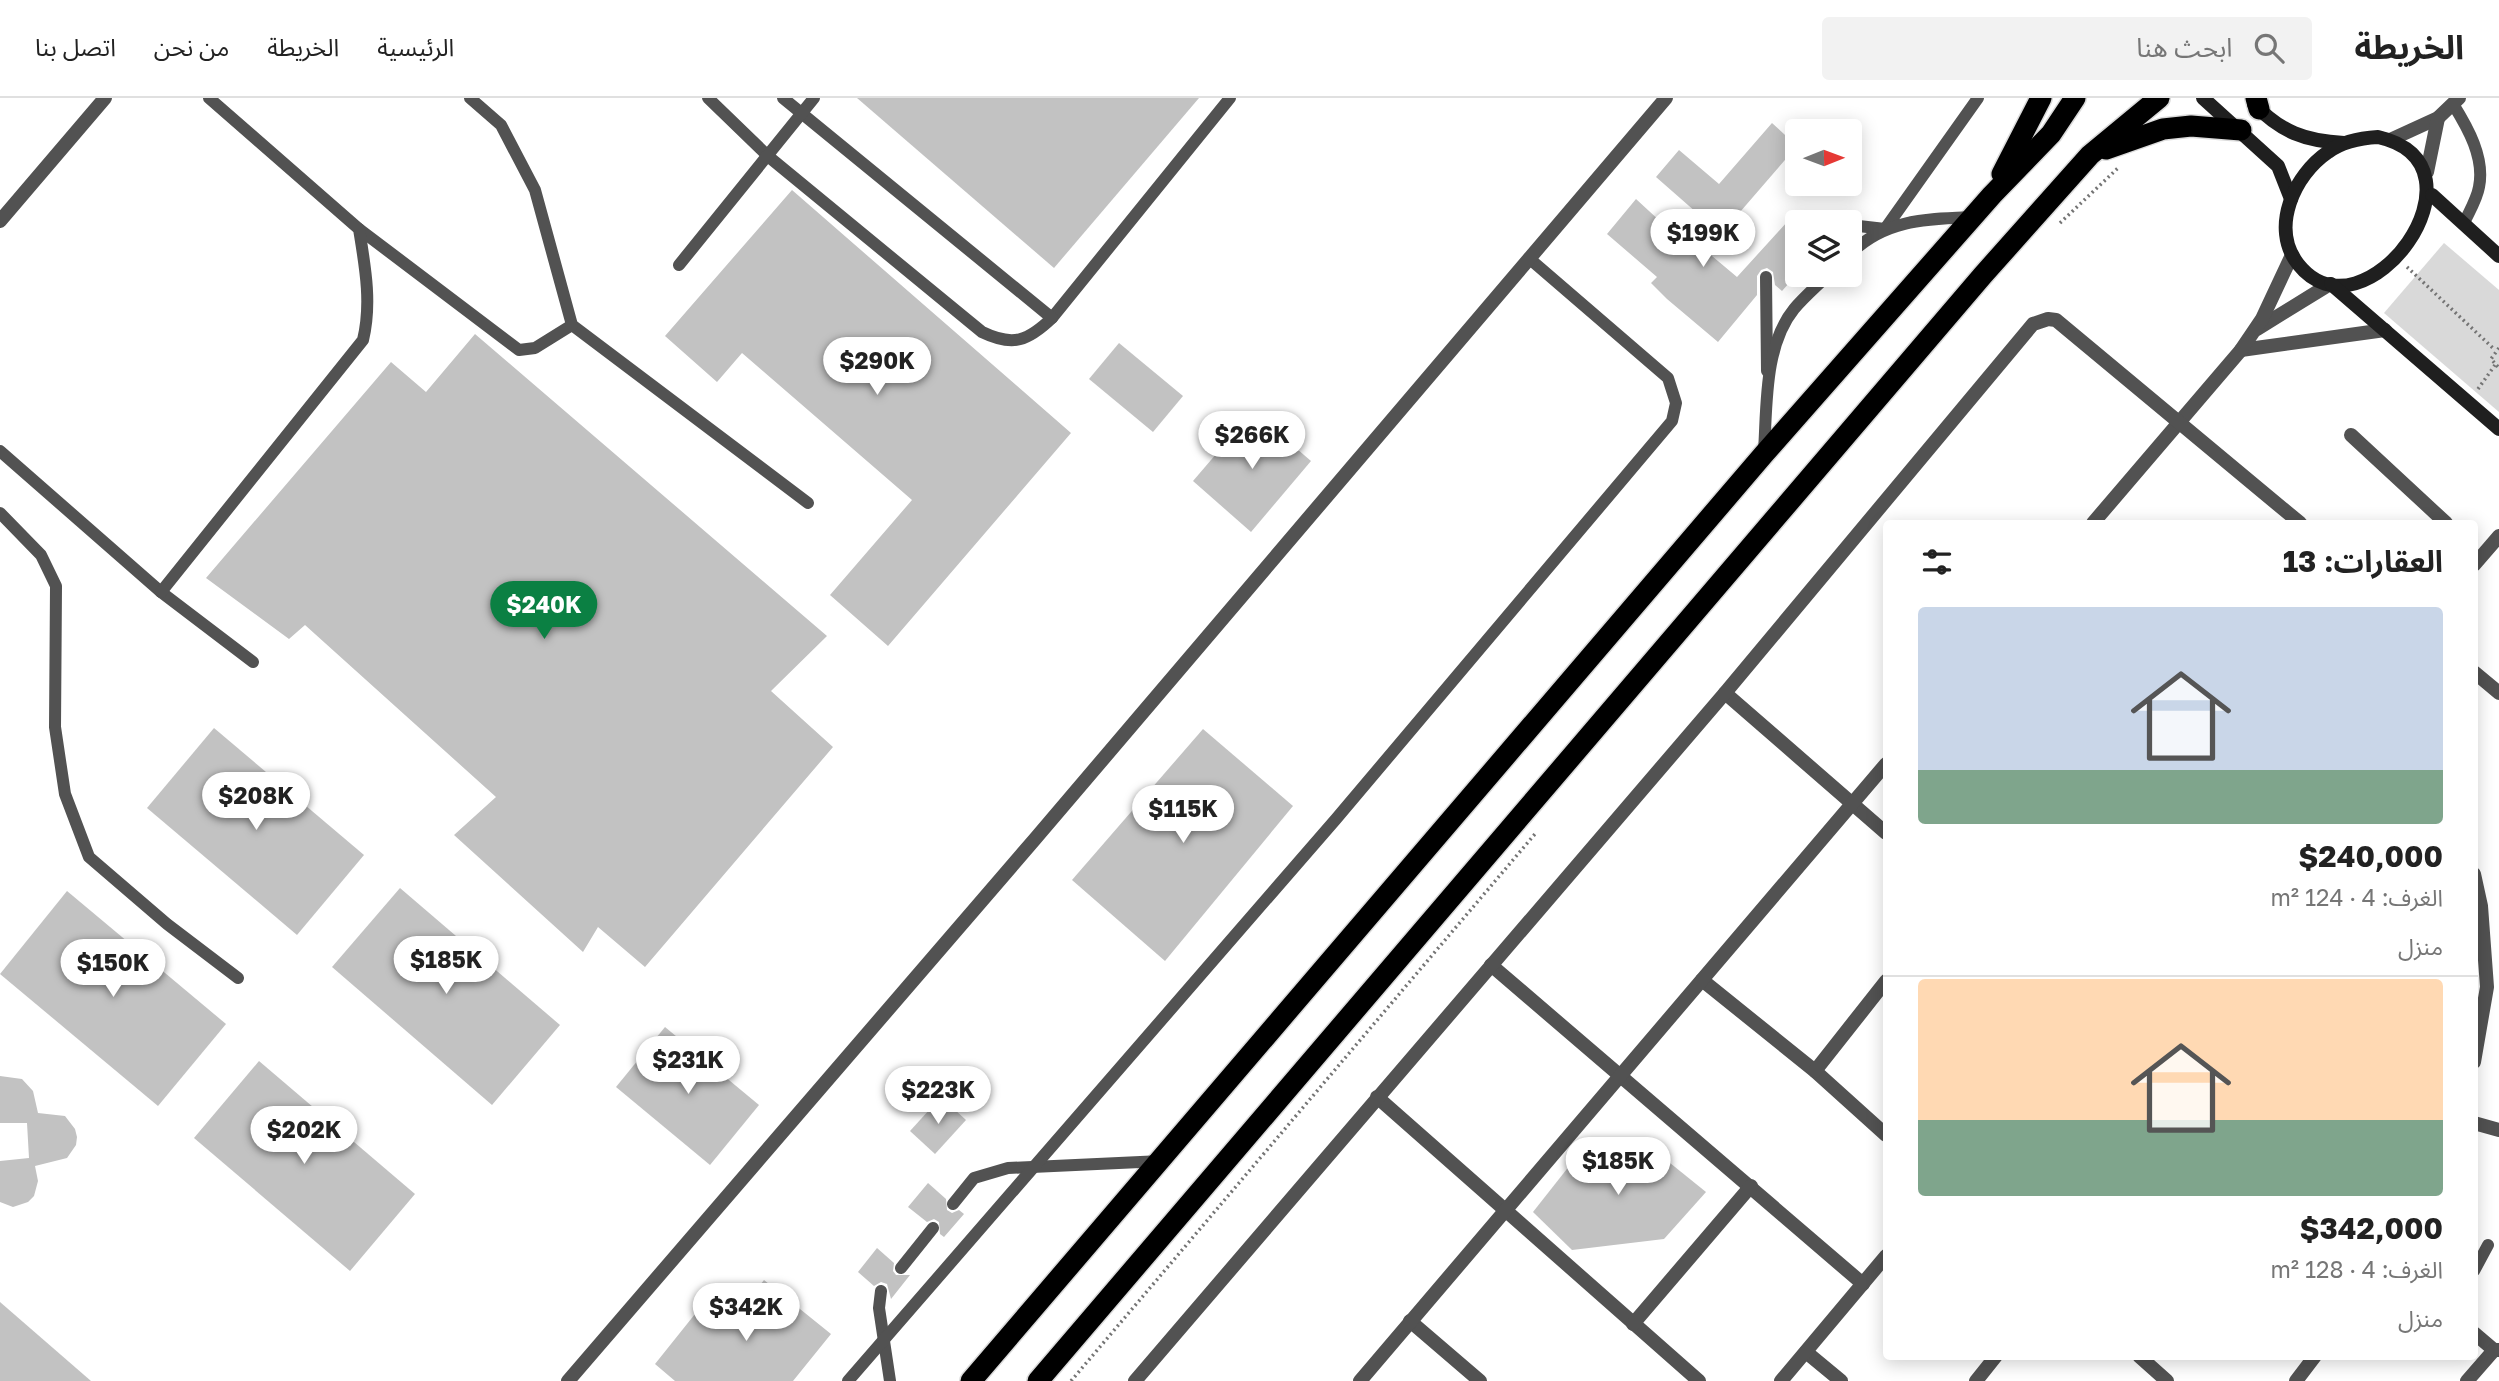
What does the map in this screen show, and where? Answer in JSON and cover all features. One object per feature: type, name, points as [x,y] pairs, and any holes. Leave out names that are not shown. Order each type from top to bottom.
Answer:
[{"type":"highway","points":[[1992,195],[2040,98]]},
{"type":"highway","points":[[971,1381],[1162,1161],[1764,454],[1992,195],[2051,134],[2075,98]]},
{"type":"highway","points":[[1038,1381],[1956,307],[2090,155],[2159,98]]},
{"type":"highway","points":[[2090,155],[2163,129],[2190,125],[2241,130]]},
{"type":"street","points":[[0,221],[105,98]]},
{"type":"street","points":[[568,1381],[1531,260],[1666,98]]},
{"type":"street","points":[[2203,98],[2278,166],[2291,199]]},
{"type":"street","points":[[2390,140],[2438,118],[2456,101]]},
{"type":"street","points":[[2255,102],[2271,122],[2302,139],[2345,143],[2366,138],[2390,140],[2412,152],[2427,172]]},
{"type":"street","points":[[2252,332],[2330,284],[2363,281],[2398,259],[2420,230],[2432,195],[2427,172],[2438,118]]},
{"type":"street","points":[[2345,143],[2312,165],[2291,199],[2286,223],[2292,255],[2308,274],[2330,284],[2499,429]]},
{"type":"street","points":[[2432,195],[2499,256]]},
{"type":"street","points":[[2096,520],[2241,350],[2271,302],[2292,255]]},
{"type":"street","points":[[1135,1381],[1725,693],[2033,324],[2048,318],[2056,320],[2296,520]]},
{"type":"street","points":[[2241,350],[2385,330]]},
{"type":"street","points":[[2351,435],[2443,520]]},
{"type":"street","points":[[2478,556],[2499,536]]},
{"type":"street","points":[[2478,675],[2499,693]]},
{"type":"street","points":[[1725,693],[1883,830]]},
{"type":"street","points":[[1360,1381],[1883,768]]},
{"type":"street","points":[[2478,892],[2493,987],[2478,1020]]},
{"type":"street","points":[[1491,965],[1863,1284]]},
{"type":"street","points":[[1702,980],[1815,1072],[1883,1132]]},
{"type":"street","points":[[1815,1072],[1883,985]]},
{"type":"street","points":[[1377,1097],[1699,1381]]},
{"type":"street","points":[[2478,1125],[2499,1130]]},
{"type":"street","points":[[1633,1324],[1751,1186]]},
{"type":"street","points":[[1782,1381],[1883,1260]]},
{"type":"street","points":[[1410,1321],[1480,1381]]},
{"type":"street","points":[[2467,1381],[2497,1350],[2478,1336]]},
{"type":"street","points":[[1806,1352],[1841,1381]]},
{"type":"street","points":[[1976,1381],[1993,1360]]},
{"type":"street","points":[[2149,1360],[2167,1381]]},
{"type":"street","points":[[2295,1381],[2312,1360]]},
{"type":"lane","points":[[209,98],[359,229],[519,350],[528,351],[535,348],[572,324]]},
{"type":"lane","points":[[470,98],[501,125],[535,190],[572,324],[808,503]]},
{"type":"lane","points":[[708,98],[769,157],[982,332],[1001,341],[1021,341],[1052,318],[1230,98]]},
{"type":"lane","points":[[783,98],[1052,318]]},
{"type":"lane","points":[[679,265],[814,98]]},
{"type":"lane","points":[[1885,229],[1978,98]]},
{"type":"lane","points":[[2456,101],[2472,135],[2478,161],[2479,187],[2464,223]]},
{"type":"lane","points":[[1862,242],[1885,229],[1911,220],[1974,217]]},
{"type":"lane","points":[[1862,226],[1885,229]]},
{"type":"lane","points":[[161,592],[363,340],[368,320],[368,292],[359,229]]},
{"type":"lane","points":[[848,1381],[1336,819],[1672,421],[1676,403],[1668,378],[1531,260]]},
{"type":"lane","points":[[1766,277],[1764,317],[1768,395]]},
{"type":"lane","points":[[1764,454],[1768,395],[1779,335],[1793,310],[1816,287]]},
{"type":"lane","points":[[0,451],[161,592],[253,662]]},
{"type":"lane","points":[[0,513],[41,555],[56,586],[55,727],[65,794],[89,857],[167,924],[238,978]]},
{"type":"lane","points":[[953,1204],[974,1178],[1000,1170],[1034,1164],[1162,1161]]},
{"type":"lane","points":[[901,1268],[933,1228]]},
{"type":"lane","points":[[2478,1263],[2488,1245]]},
{"type":"lane","points":[[881,1292],[879,1308],[890,1381]]},
{"type":"path","points":[[2052,231],[2121,165]]},
{"type":"path","points":[[2398,259],[2497,349],[2491,359],[2497,366],[2469,402]]},
{"type":"path","points":[[1070,1381],[1541,827]]},
{"type":"shaded area","points":[[2444,243],[2499,290],[2499,412],[2384,313]]},
{"type":"building","points":[[857,98],[1199,98],[1054,268]]},
{"type":"building","points":[[1772,123],[1785,135],[1785,160],[1721,234],[1656,177],[1679,150],[1719,184]]},
{"type":"building","points":[[792,190],[1071,433],[888,646],[830,595],[912,500],[742,353],[717,382],[665,336]]},
{"type":"building","points":[[1636,199],[1700,258],[1706,251],[1737,277],[1785,224],[1786,287],[1782,291],[1775,285],[1773,272],[1767,268],[1761,270],[1757,276],[1757,295],[1718,342],[1667,299],[1651,283],[1657,277],[1607,234]]},
{"type":"building","points":[[475,334],[827,636],[771,691],[833,747],[645,967],[598,927],[583,952],[454,835],[496,797],[305,625],[289,639],[206,578],[391,362],[426,392]]},
{"type":"building","points":[[1119,343],[1183,396],[1153,432],[1089,379]]},
{"type":"building","points":[[1253,411],[1311,461],[1251,532],[1193,481]]},
{"type":"building","points":[[214,728],[364,855],[297,935],[147,808]]},
{"type":"building","points":[[1203,729],[1293,806],[1165,961],[1072,880]]},
{"type":"building","points":[[400,888],[560,1025],[492,1105],[332,967]]},
{"type":"building","points":[[67,891],[226,1024],[158,1106],[0,974]]},
{"type":"building","points":[[665,1027],[759,1105],[710,1165],[616,1087]]},
{"type":"building","points":[[259,1061],[415,1194],[350,1271],[194,1138]]},
{"type":"building","points":[[0,1076],[22,1079],[33,1091],[38,1113],[65,1116],[75,1129],[77,1137],[76,1145],[67,1158],[35,1166],[38,1181],[34,1196],[28,1202],[13,1207],[0,1202],[0,1161],[29,1158],[27,1123],[0,1123]]},
{"type":"building","points":[[941,1097],[966,1120],[935,1154],[910,1131]]},
{"type":"building","points":[[1639,1138],[1706,1192],[1664,1239],[1572,1250],[1533,1212],[1585,1146]]},
{"type":"building","points":[[928,1183],[946,1199],[947,1210],[952,1213],[959,1210],[964,1214],[944,1237],[940,1234],[939,1222],[934,1219],[927,1222],[908,1207]]},
{"type":"building","points":[[877,1248],[894,1263],[893,1271],[896,1275],[910,1275],[891,1299],[887,1284],[881,1282],[874,1286],[858,1272]]},
{"type":"building","points":[[764,1280],[831,1334],[793,1381],[675,1381],[655,1364],[703,1304],[729,1324]]},
{"type":"building","points":[[0,1302],[91,1381],[0,1381]]}]
